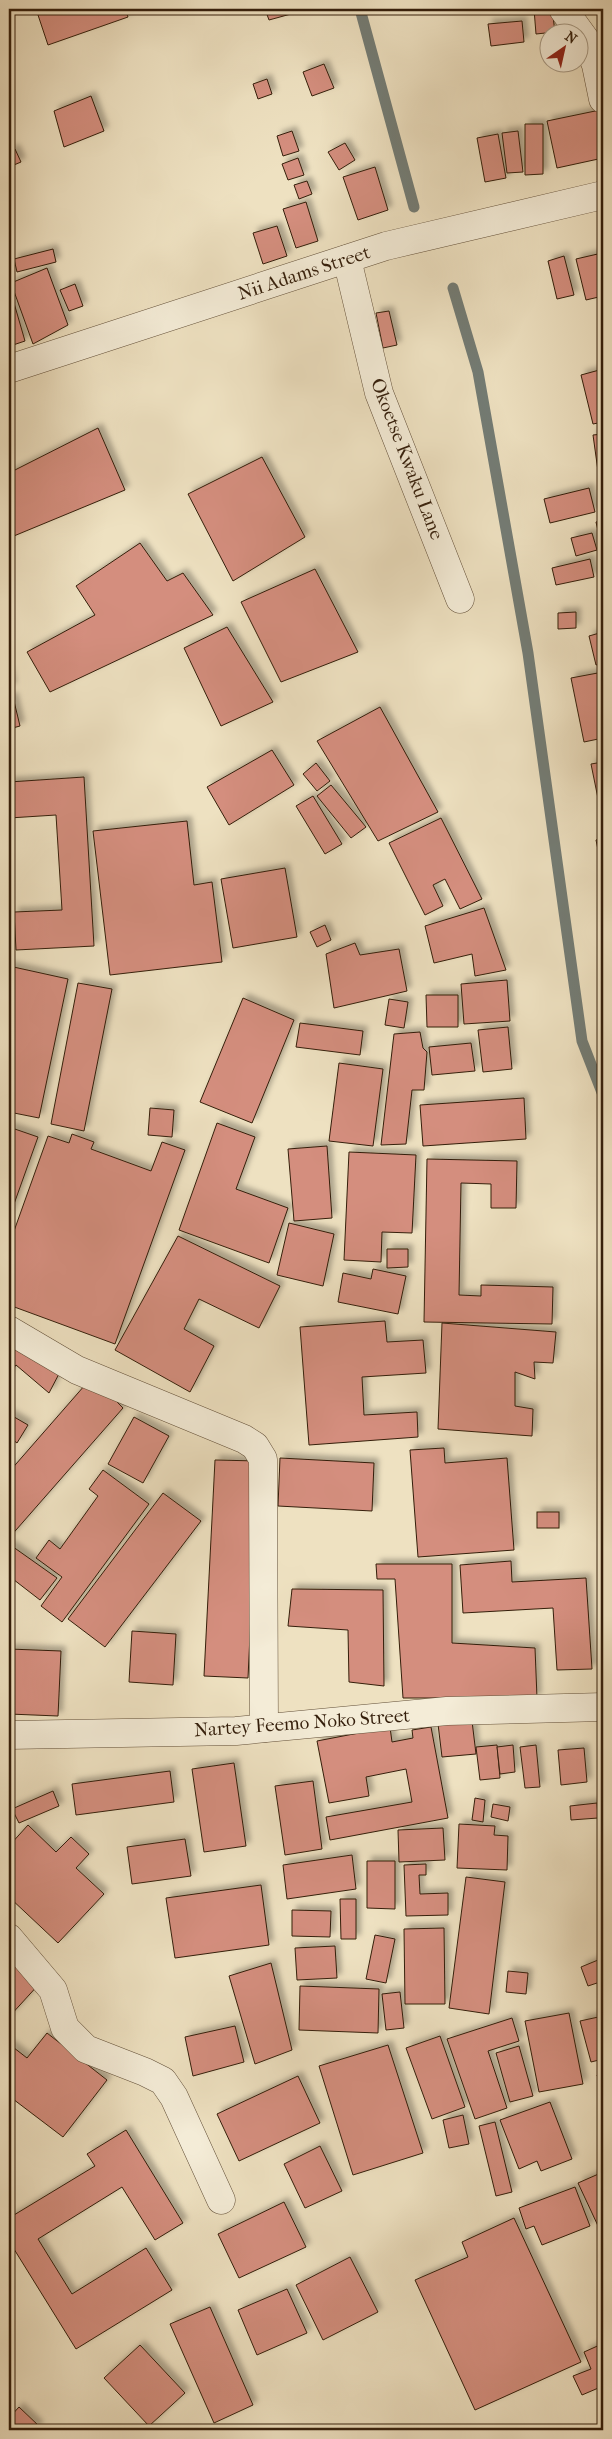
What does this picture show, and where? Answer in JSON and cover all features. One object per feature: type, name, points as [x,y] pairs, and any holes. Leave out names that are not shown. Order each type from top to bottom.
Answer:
[{"type":"street","points":[[563,9],[587,42],[596,65],[603,99]]},
{"type":"street","name":"Nii Adams Street","points":[[9,369],[386,246],[603,195]]},
{"type":"street","name":"Okoetse Kwaku Lane","points":[[347,259],[379,393],[460,599]]},
{"type":"street","points":[[9,1330],[77,1370],[244,1439],[255,1446],[263,1460],[264,1728]]},
{"type":"street","name":"Nartey Feemo Noko Street","points":[[9,1735],[236,1731],[447,1712],[599,1708]]},
{"type":"street","points":[[9,1938],[53,1990],[65,2028],[86,2049],[163,2081],[174,2097],[221,2200]]},
{"type":"building","points":[[36,9],[125,9],[128,17],[48,45]]},
{"type":"building","points":[[265,9],[309,9],[269,20]]},
{"type":"building","points":[[534,9],[552,9],[554,22],[540,22],[540,34],[536,34]]},
{"type":"building","points":[[522,21],[524,42],[491,46],[488,24]]},
{"type":"building","points":[[324,64],[334,88],[312,96],[303,72]]},
{"type":"building","points":[[267,79],[272,94],[258,99],[253,84]]},
{"type":"building","points":[[91,96],[104,131],[64,147],[54,111]]},
{"type":"building","points":[[600,110],[603,125],[603,158],[557,168],[547,121]]},
{"type":"building","points":[[525,124],[543,124],[543,174],[525,175]]},
{"type":"building","points":[[292,131],[299,151],[283,156],[277,136]]},
{"type":"building","points":[[518,131],[523,172],[507,173],[502,133]]},
{"type":"building","points":[[498,134],[506,178],[485,182],[477,138]]},
{"type":"building","points":[[345,143],[355,160],[339,170],[328,152]]},
{"type":"building","points":[[15,149],[21,162],[9,167],[9,151]]},
{"type":"building","points":[[298,158],[304,175],[288,180],[282,164]]},
{"type":"building","points":[[375,167],[388,210],[358,220],[343,177]]},
{"type":"building","points":[[307,181],[312,194],[299,199],[294,185]]},
{"type":"building","points":[[306,202],[318,241],[296,248],[283,209]]},
{"type":"building","points":[[277,226],[287,256],[263,264],[253,233]]},
{"type":"building","points":[[53,249],[56,262],[17,272],[14,259]]},
{"type":"building","points":[[602,253],[603,296],[586,300],[576,259]]},
{"type":"building","points":[[564,256],[574,295],[557,299],[548,261]]},
{"type":"building","points":[[47,268],[68,325],[33,344],[11,283]]},
{"type":"building","points":[[75,284],[83,306],[69,311],[60,290]]},
{"type":"building","points":[[14,303],[25,341],[10,346],[9,304]]},
{"type":"building","points":[[389,311],[397,345],[383,348],[376,313]]},
{"type":"building","points":[[603,369],[603,422],[593,424],[581,375]]},
{"type":"building","points":[[98,428],[125,490],[9,538],[9,473]]},
{"type":"building","points":[[603,434],[603,507],[593,435]]},
{"type":"building","points":[[262,457],[305,537],[233,581],[188,494]]},
{"type":"building","points":[[589,488],[595,512],[550,523],[544,499]]},
{"type":"building","points":[[603,520],[603,552],[596,522]]},
{"type":"building","points":[[592,533],[597,550],[576,556],[571,538]]},
{"type":"building","points":[[140,543],[167,581],[183,573],[213,615],[50,692],[27,652],[95,615],[76,586]]},
{"type":"building","points":[[590,559],[594,577],[556,585],[552,568]]},
{"type":"building","points":[[315,569],[358,652],[281,682],[241,602]]},
{"type":"building","points":[[576,612],[576,628],[558,629],[558,613]]},
{"type":"building","points":[[227,627],[273,702],[221,726],[184,648]]},
{"type":"building","points":[[603,632],[603,663],[596,665],[589,636]]},
{"type":"building","points":[[9,672],[12,687],[9,688]]},
{"type":"building","points":[[603,672],[603,738],[584,742],[571,678]]},
{"type":"building","points":[[13,697],[20,726],[9,729],[9,698]]},
{"type":"building","points":[[380,707],[438,812],[378,841],[317,741]]},
{"type":"building","points":[[272,750],[294,785],[229,825],[207,787]]},
{"type":"building","points":[[603,762],[603,823],[591,764]]},
{"type":"building","points":[[316,763],[330,781],[317,791],[303,774]]},
{"type":"building","points":[[84,777],[94,946],[16,950],[14,912],[62,910],[56,815],[9,818],[9,782]]},
{"type":"building","points":[[331,785],[366,827],[351,838],[317,796]]},
{"type":"building","points":[[313,796],[342,844],[325,854],[296,806]]},
{"type":"building","points":[[441,818],[482,899],[460,909],[445,879],[433,885],[443,906],[425,915],[389,843]]},
{"type":"building","points":[[187,821],[194,885],[212,882],[222,962],[110,975],[93,831]]},
{"type":"building","points":[[603,838],[603,874],[596,840]]},
{"type":"building","points":[[285,868],[297,937],[233,948],[221,879]]},
{"type":"building","points":[[484,908],[506,970],[475,976],[472,954],[434,963],[425,926]]},
{"type":"building","points":[[325,925],[331,940],[317,947],[310,932]]},
{"type":"building","points":[[355,943],[360,955],[399,949],[407,991],[334,1008],[326,954]]},
{"type":"building","points":[[9,966],[68,979],[39,1118],[9,1112]]},
{"type":"building","points":[[507,980],[510,1021],[464,1024],[461,984]]},
{"type":"building","points":[[78,983],[112,989],[84,1131],[51,1124]]},
{"type":"building","points":[[426,995],[458,995],[458,1027],[427,1027]]},
{"type":"building","points":[[243,998],[294,1020],[252,1123],[200,1102]]},
{"type":"building","points":[[389,999],[408,1002],[404,1028],[385,1025]]},
{"type":"building","points":[[300,1023],[363,1031],[360,1055],[296,1047]]},
{"type":"building","points":[[508,1027],[512,1069],[483,1072],[478,1030]]},
{"type":"building","points":[[420,1032],[423,1048],[427,1052],[424,1090],[412,1090],[406,1144],[381,1145],[394,1034]]},
{"type":"building","points":[[471,1043],[475,1071],[432,1075],[429,1047]]},
{"type":"building","points":[[339,1063],[383,1069],[373,1146],[329,1141]]},
{"type":"building","points":[[524,1098],[526,1139],[423,1146],[420,1105]]},
{"type":"building","points":[[150,1108],[174,1110],[172,1137],[148,1135]]},
{"type":"building","points":[[217,1123],[255,1137],[236,1189],[288,1208],[269,1263],[179,1230]]},
{"type":"building","points":[[9,1127],[38,1137],[9,1218]]},
{"type":"building","points":[[72,1134],[94,1142],[91,1149],[151,1171],[162,1142],[185,1150],[115,1344],[9,1305],[9,1245],[48,1136],[69,1143]]},
{"type":"building","points":[[327,1146],[332,1218],[294,1221],[288,1149]]},
{"type":"building","points":[[349,1152],[416,1155],[412,1233],[382,1232],[381,1262],[344,1260]]},
{"type":"building","points":[[427,1159],[517,1161],[516,1208],[491,1208],[491,1184],[461,1183],[459,1295],[481,1296],[481,1285],[553,1287],[552,1324],[424,1322]]},
{"type":"building","points":[[289,1223],[334,1234],[323,1286],[277,1275]]},
{"type":"building","points":[[178,1236],[280,1286],[259,1328],[199,1299],[184,1329],[214,1346],[190,1392],[115,1350]]},
{"type":"building","points":[[387,1249],[408,1249],[408,1267],[387,1268]]},
{"type":"building","points":[[373,1269],[406,1276],[398,1314],[338,1302],[343,1273],[371,1279]]},
{"type":"building","points":[[385,1321],[387,1342],[423,1340],[426,1373],[362,1377],[364,1415],[417,1412],[418,1437],[309,1445],[300,1327]]},
{"type":"building","points":[[442,1323],[556,1332],[553,1363],[534,1362],[535,1379],[515,1372],[515,1406],[533,1409],[532,1436],[438,1429]]},
{"type":"building","points":[[9,1334],[61,1370],[49,1393],[16,1365],[9,1374]]},
{"type":"building","points":[[92,1377],[123,1408],[9,1538],[9,1472]]},
{"type":"building","points":[[9,1414],[28,1425],[17,1443],[9,1437]]},
{"type":"building","points":[[134,1417],[169,1436],[143,1483],[108,1464]]},
{"type":"building","points":[[444,1448],[445,1463],[507,1458],[514,1550],[418,1557],[410,1450]]},
{"type":"building","points":[[280,1458],[374,1463],[372,1511],[278,1506]]},
{"type":"building","points":[[215,1460],[258,1461],[248,1678],[204,1676]]},
{"type":"building","points":[[103,1470],[149,1504],[62,1622],[41,1606],[62,1577],[36,1558],[49,1540],[60,1549],[98,1496],[89,1489]]},
{"type":"building","points":[[163,1493],[201,1521],[105,1647],[68,1619]]},
{"type":"building","points":[[537,1512],[559,1512],[559,1528],[537,1528]]},
{"type":"building","points":[[9,1544],[57,1578],[40,1600],[9,1576]]},
{"type":"building","points":[[511,1561],[512,1582],[586,1578],[592,1669],[557,1670],[553,1608],[463,1613],[460,1565]]},
{"type":"building","points":[[376,1564],[452,1564],[452,1643],[535,1648],[537,1698],[403,1698],[395,1579],[377,1579]]},
{"type":"building","points":[[292,1589],[383,1590],[384,1686],[349,1682],[348,1630],[288,1626]]},
{"type":"building","points":[[132,1631],[176,1634],[173,1685],[129,1682]]},
{"type":"building","points":[[600,1642],[603,1642],[603,1675]]},
{"type":"building","points":[[9,1649],[61,1651],[58,1716],[9,1714]]},
{"type":"building","points":[[472,1721],[476,1754],[442,1757],[438,1724]]},
{"type":"building","points":[[390,1727],[392,1742],[413,1738],[412,1730],[431,1727],[448,1818],[330,1840],[326,1817],[412,1802],[406,1769],[366,1777],[369,1796],[329,1803],[317,1741]]},
{"type":"building","points":[[497,1745],[500,1778],[480,1780],[476,1747]]},
{"type":"building","points":[[513,1745],[515,1772],[500,1774],[497,1747]]},
{"type":"building","points":[[536,1745],[540,1787],[525,1788],[520,1747]]},
{"type":"building","points":[[584,1748],[587,1782],[561,1785],[558,1750]]},
{"type":"building","points":[[234,1763],[246,1846],[204,1852],[192,1769]]},
{"type":"building","points":[[170,1771],[174,1802],[76,1815],[72,1784]]},
{"type":"building","points":[[313,1781],[322,1849],[285,1855],[275,1786]]},
{"type":"building","points":[[53,1791],[59,1806],[19,1823],[12,1809]]},
{"type":"building","points":[[475,1798],[485,1800],[483,1822],[472,1820]]},
{"type":"building","points":[[597,1803],[598,1818],[571,1820],[570,1806]]},
{"type":"building","points":[[493,1804],[510,1807],[508,1821],[491,1817]]},
{"type":"building","points":[[459,1824],[495,1826],[494,1835],[508,1836],[507,1870],[457,1868]]},
{"type":"building","points":[[28,1825],[56,1852],[71,1837],[89,1854],[76,1868],[104,1894],[58,1943],[9,1897],[9,1846]]},
{"type":"building","points":[[443,1828],[445,1860],[399,1862],[398,1830]]},
{"type":"building","points":[[185,1839],[191,1876],[132,1884],[127,1847]]},
{"type":"building","points":[[352,1855],[356,1889],[287,1899],[283,1865]]},
{"type":"building","points":[[367,1861],[395,1861],[395,1909],[367,1908]]},
{"type":"building","points":[[426,1864],[426,1875],[419,1875],[420,1894],[448,1893],[448,1915],[406,1916],[404,1865]]},
{"type":"building","points":[[466,1877],[505,1882],[489,2014],[449,2008]]},
{"type":"building","points":[[261,1885],[269,1945],[175,1958],[166,1898]]},
{"type":"building","points":[[340,1899],[356,1899],[356,1939],[341,1939]]},
{"type":"building","points":[[292,1910],[331,1911],[330,1937],[292,1936]]},
{"type":"building","points":[[444,1928],[445,2004],[405,2004],[404,1929]]},
{"type":"building","points":[[375,1935],[395,1939],[386,1983],[366,1979]]},
{"type":"building","points":[[335,1946],[337,1978],[297,1980],[295,1948]]},
{"type":"building","points":[[9,1953],[40,1983],[9,2017]]},
{"type":"building","points":[[598,1960],[603,1973],[603,1981],[588,1986],[581,1967]]},
{"type":"building","points":[[271,1963],[292,2050],[255,2064],[229,1976]]},
{"type":"building","points":[[508,1971],[528,1973],[526,1994],[506,1992]]},
{"type":"building","points":[[300,1986],[379,1989],[378,2033],[299,2030]]},
{"type":"building","points":[[400,1992],[404,2028],[386,2030],[382,1994]]},
{"type":"building","points":[[569,2013],[583,2084],[539,2092],[525,2021]]},
{"type":"building","points":[[603,2016],[603,2059],[591,2062],[580,2021]]},
{"type":"building","points":[[512,2018],[519,2041],[488,2051],[507,2108],[475,2119],[447,2039]]},
{"type":"building","points":[[235,2026],[244,2062],[193,2076],[185,2037]]},
{"type":"building","points":[[47,2033],[107,2080],[63,2137],[9,2096],[9,2044],[27,2058]]},
{"type":"building","points":[[440,2036],[465,2107],[432,2119],[406,2048]]},
{"type":"building","points":[[388,2045],[423,2153],[353,2175],[319,2066]]},
{"type":"building","points":[[519,2046],[533,2096],[510,2102],[496,2053]]},
{"type":"building","points":[[603,2072],[603,2092],[597,2075]]},
{"type":"building","points":[[298,2076],[320,2123],[239,2161],[217,2114]]},
{"type":"building","points":[[550,2102],[572,2159],[541,2171],[537,2161],[519,2169],[500,2120]]},
{"type":"building","points":[[463,2115],[469,2144],[449,2148],[443,2120]]},
{"type":"building","points":[[495,2122],[512,2192],[496,2196],[479,2126]]},
{"type":"building","points":[[126,2130],[183,2223],[155,2240],[122,2187],[38,2239],[72,2294],[146,2248],[172,2290],[76,2349],[9,2241],[9,2218],[95,2166],[87,2154]]},
{"type":"building","points":[[320,2146],[342,2191],[305,2208],[284,2164]]},
{"type":"building","points":[[603,2172],[603,2227],[599,2228],[578,2183]]},
{"type":"building","points":[[575,2187],[590,2226],[542,2245],[534,2226],[526,2229],[519,2208]]},
{"type":"building","points":[[284,2202],[306,2247],[239,2278],[218,2234]]},
{"type":"building","points":[[514,2218],[581,2362],[475,2410],[415,2280],[468,2257],[462,2242]]},
{"type":"building","points":[[350,2257],[378,2312],[323,2340],[296,2285]]},
{"type":"building","points":[[287,2289],[307,2333],[257,2355],[238,2310]]},
{"type":"building","points":[[210,2307],[253,2405],[214,2423],[170,2324]]},
{"type":"building","points":[[602,2344],[603,2386],[582,2395],[573,2376],[591,2369],[584,2352]]},
{"type":"building","points":[[140,2345],[185,2393],[149,2426],[104,2378]]},
{"type":"building","points":[[19,2407],[39,2426],[35,2430],[9,2430],[9,2418]]},
{"type":"waterway","points":[[360,9],[414,207]]},
{"type":"waterway","points":[[453,288],[478,372],[528,653],[582,1041],[603,1095]]}]
